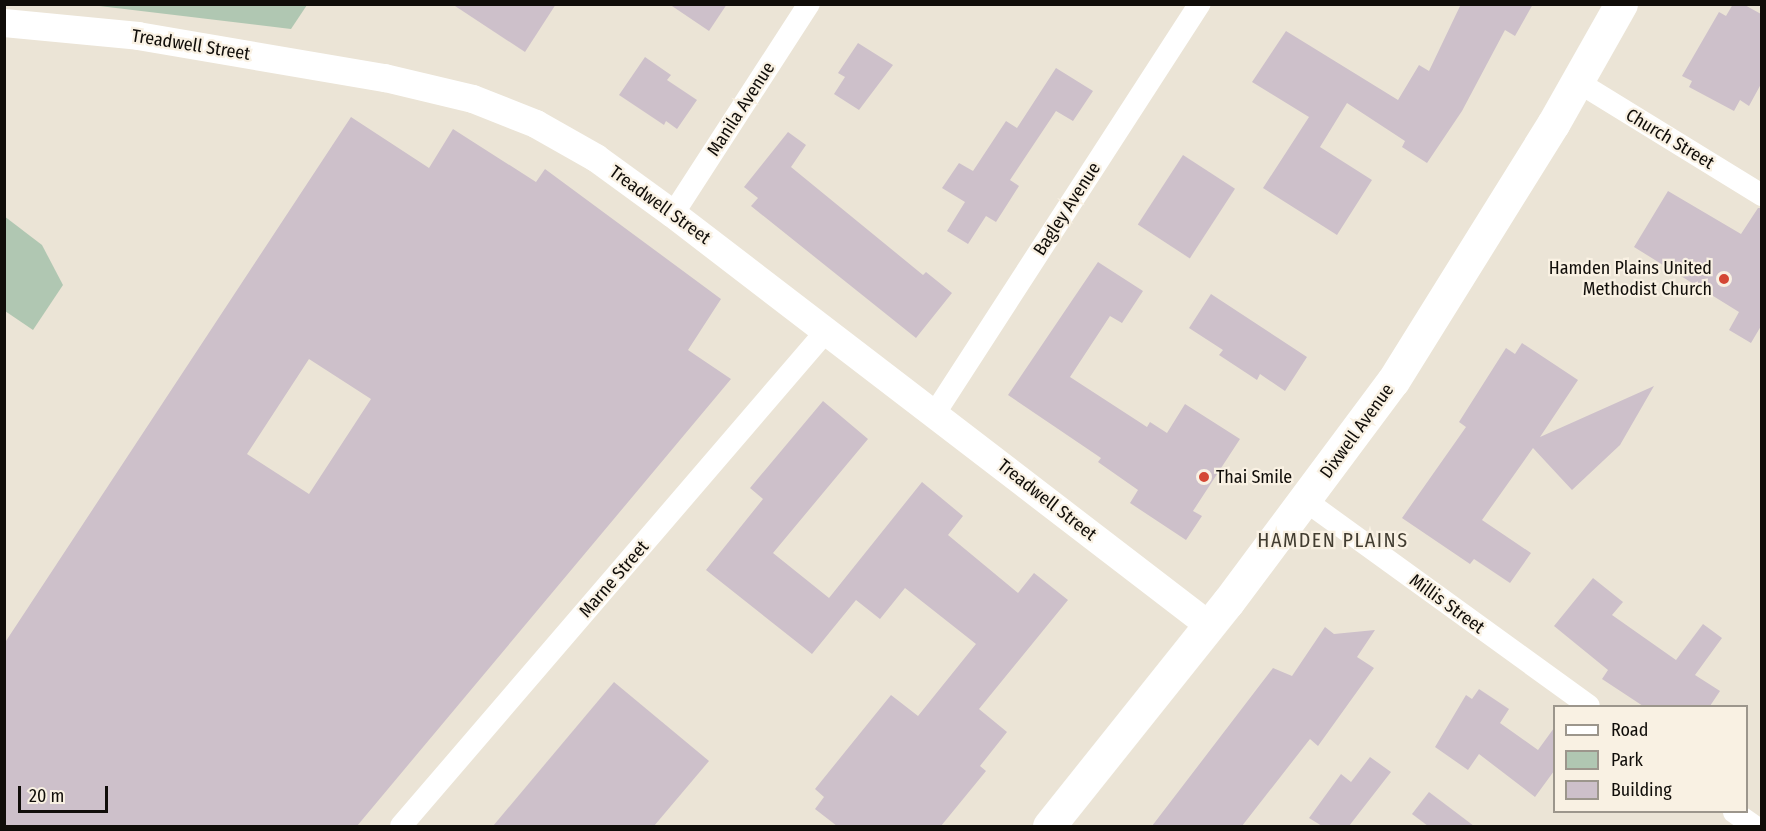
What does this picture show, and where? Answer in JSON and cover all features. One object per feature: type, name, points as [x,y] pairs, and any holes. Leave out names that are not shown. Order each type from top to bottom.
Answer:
[{"type":"main road","name":"Dixwell Avenue","points":[[1061,823],[1306,501],[1393,381],[1578,82],[1621,4]]},
{"type":"street","name":"Manila Avenue","points":[[673,214],[809,4]]},
{"type":"street","name":"Bagley Avenue","points":[[935,413],[1200,4]]},
{"type":"street","name":"Treadwell Street","points":[[4,23],[78,28],[345,71],[473,99],[536,124],[596,158],[673,214],[1210,626]]},
{"type":"street","name":"Church Street","points":[[1578,82],[1761,195]]},
{"type":"street","name":"Marne Street","points":[[401,826],[827,330]]},
{"type":"street","name":"Millis Street","points":[[1306,501],[1588,705]]},
{"type":"street","points":[[1735,813],[1754,826]]},
{"type":"green space","points":[[91,5],[307,5],[291,29]]},
{"type":"green space","points":[[4,216],[42,245],[63,285],[33,330],[5,311]]},
{"type":"building","points":[[452,4],[556,4],[525,52]]},
{"type":"building","points":[[669,4],[727,4],[709,31]]},
{"type":"building","points":[[1461,4],[1533,4],[1515,36],[1505,30],[1462,111],[1427,163],[1402,147],[1405,141],[1347,103],[1320,147],[1372,180],[1337,235],[1263,188],[1309,117],[1252,82],[1286,31],[1398,100],[1419,65],[1429,71]]},
{"type":"building","points":[[1733,4],[1743,4],[1761,14],[1761,84],[1749,106],[1740,100],[1734,111],[1689,87],[1692,81],[1682,76],[1719,12],[1726,16]]},
{"type":"building","points":[[858,43],[893,65],[859,110],[834,94],[845,77],[838,73]]},
{"type":"building","points":[[645,57],[671,75],[667,80],[697,100],[677,129],[666,121],[664,125],[619,95]]},
{"type":"building","points":[[1056,68],[1093,91],[1073,121],[1056,111],[1010,180],[1019,186],[996,222],[986,216],[968,244],[947,231],[965,202],[942,188],[959,163],[973,171],[1006,121],[1017,128]]},
{"type":"building","points":[[351,117],[429,168],[453,129],[536,182],[545,169],[721,299],[688,350],[731,379],[357,826],[4,826],[4,644]],"holes":[[[309,359],[371,399],[309,494],[247,454]]]},
{"type":"building","points":[[788,132],[806,145],[791,167],[923,275],[926,272],[952,293],[916,338],[751,206],[758,198],[744,187]]},
{"type":"building","points":[[1183,155],[1235,189],[1190,258],[1138,225]]},
{"type":"building","name":"Hamden Plains United Methodist Church","points":[[1668,191],[1741,234],[1758,208],[1761,208],[1761,326],[1751,343],[1729,330],[1739,312],[1634,247]]},
{"type":"building","points":[[1098,262],[1143,291],[1122,323],[1110,316],[1070,377],[1147,427],[1150,422],[1167,433],[1185,404],[1240,439],[1193,511],[1202,516],[1186,540],[1130,503],[1138,490],[1098,462],[1101,458],[1008,395]]},
{"type":"building","points":[[1211,294],[1307,357],[1285,391],[1260,374],[1257,380],[1219,355],[1223,350],[1189,328]]},
{"type":"building","points":[[1522,343],[1578,380],[1540,437],[1654,386],[1620,445],[1572,490],[1533,448],[1482,520],[1531,553],[1510,583],[1474,559],[1470,564],[1402,518],[1466,427],[1459,422],[1506,348],[1515,354]]},
{"type":"building","points":[[823,401],[868,439],[773,553],[829,598],[922,482],[963,516],[948,535],[1018,593],[1034,573],[1068,600],[979,709],[1007,732],[980,766],[986,771],[941,826],[837,826],[815,809],[824,797],[815,789],[891,695],[918,716],[976,644],[905,588],[880,619],[856,600],[812,654],[706,570],[763,499],[750,488]]},
{"type":"building","points":[[1593,578],[1623,602],[1612,615],[1676,660],[1703,624],[1722,638],[1695,675],[1720,691],[1711,705],[1641,705],[1602,679],[1608,670],[1554,626]]},
{"type":"building","points":[[1325,627],[1334,634],[1375,630],[1357,657],[1374,668],[1318,746],[1310,739],[1242,826],[1152,826],[1273,668],[1292,676]]},
{"type":"building","points":[[614,682],[709,761],[654,826],[493,826]]},
{"type":"building","points":[[1479,689],[1509,709],[1500,723],[1538,750],[1553,729],[1553,772],[1535,797],[1479,754],[1468,770],[1435,747],[1466,695],[1472,699]]},
{"type":"building","points":[[1370,757],[1391,772],[1349,826],[1322,826],[1309,818],[1341,774],[1351,782]]},
{"type":"building","points":[[1429,792],[1474,826],[1428,826],[1412,814]]},
{"type":"place","name":"Hamden Plains United Methodist Church","points":[[1724,279]]},
{"type":"place","name":"Thai Smile","points":[[1204,477]]},
{"type":"district","name":"HAMDEN PLAINS","points":[[1333,540]]}]
